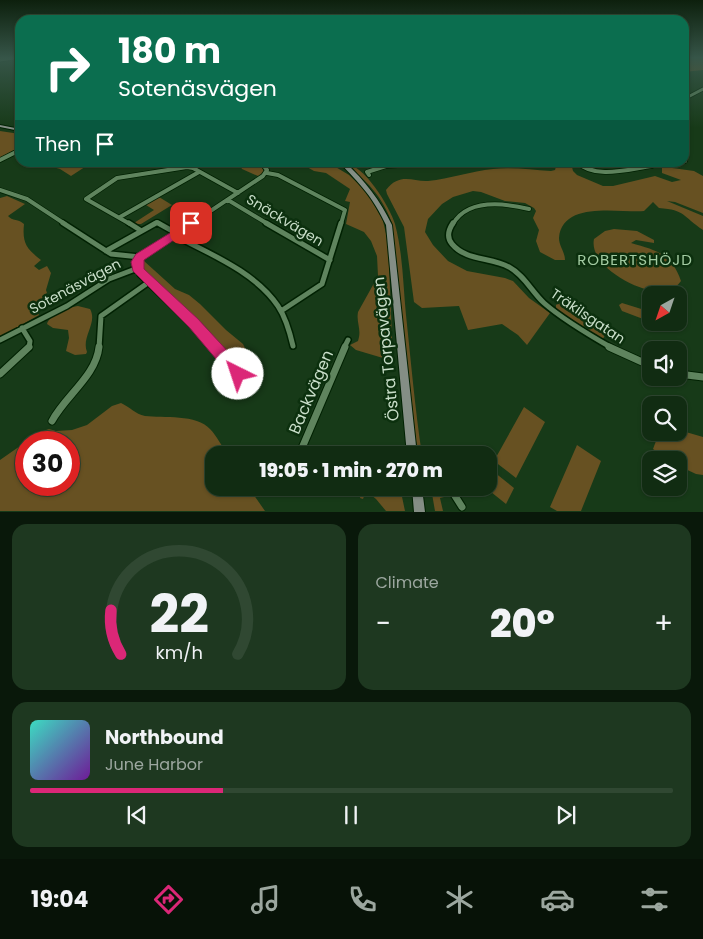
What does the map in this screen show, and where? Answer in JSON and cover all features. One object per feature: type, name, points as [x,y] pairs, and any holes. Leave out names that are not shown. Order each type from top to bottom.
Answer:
[{"type":"street","points":[[689,97],[703,90]]},
{"type":"street","points":[[0,126],[15,129]]},
{"type":"street","points":[[0,160],[15,152]]},
{"type":"street","points":[[140,230],[86,199],[117,178],[187,167],[238,193]]},
{"type":"street","points":[[265,167],[266,172],[278,175],[346,210],[320,286],[281,310]]},
{"type":"street","points":[[369,175],[367,172],[381,167]]},
{"type":"street","points":[[584,167],[609,174],[647,167]]},
{"type":"street","name":"Östra Torpavägen","points":[[346,168],[365,184],[376,198],[389,225],[411,446]]},
{"type":"street","points":[[120,217],[199,172]]},
{"type":"street","name":"Sotenäsvägen","points":[[0,340],[67,306],[109,279],[138,268],[137,260],[140,257],[228,200],[266,172]]},
{"type":"street","points":[[0,190],[26,199],[106,251],[120,256],[140,257]]},
{"type":"street","name":"Snäckvägen","points":[[228,200],[330,260]]},
{"type":"street","name":"Träkilsgatan","points":[[529,209],[498,205],[471,208],[462,213],[452,225],[449,231],[450,241],[455,247],[469,255],[498,262],[509,267],[522,277],[551,308],[602,343],[642,362]]},
{"type":"street","points":[[106,251],[140,230],[159,222],[175,234],[259,285],[281,310],[289,328],[293,346]]},
{"type":"street","points":[[138,268],[140,274],[208,339],[238,374],[248,389]]},
{"type":"street","points":[[52,421],[57,409],[97,358],[98,325],[101,316],[149,282]]},
{"type":"street","points":[[0,374],[29,348],[30,341],[22,328]]},
{"type":"street","name":"Backvägen","points":[[304,446],[348,340]]},
{"type":"street","points":[[687,375],[703,377]]},
{"type":"street","points":[[417,496],[420,512]]},
{"type":"street","points":[[454,496],[462,507]]},
{"type":"shaded area","points":[[0,131],[15,133],[15,150],[0,158]]},
{"type":"shaded area","points":[[53,167],[85,167],[71,176]]},
{"type":"shaded area","points":[[241,167],[261,167],[264,172],[258,176]]},
{"type":"shaded area","points":[[307,167],[336,167],[349,175],[367,192],[383,221],[388,242],[393,361],[356,350],[350,345],[358,341],[358,312],[378,276],[377,256],[371,241],[364,232],[346,224],[350,202],[345,201],[350,189],[326,173],[314,171]]},
{"type":"shaded area","points":[[348,167],[354,167],[359,170],[375,187],[388,207],[398,235],[421,446],[417,446],[416,441],[392,223],[383,204],[372,189]]},
{"type":"shaded area","points":[[556,167],[572,167],[577,175],[603,186],[613,186],[655,176],[672,182],[681,180],[662,173],[662,168],[665,167],[694,171],[703,176],[703,213],[675,202],[667,201],[703,216],[703,230],[679,212],[659,208],[653,202],[644,211],[607,210],[581,213],[570,218],[563,226],[559,238],[565,260],[555,260],[540,252],[536,241],[539,230],[533,218],[536,211],[534,208],[525,203],[505,201],[473,191],[453,197],[442,204],[428,219],[425,232],[433,245],[448,261],[467,271],[513,281],[529,298],[550,313],[527,345],[518,335],[502,324],[468,330],[459,306],[422,308],[414,302],[404,227],[386,190],[391,184],[407,179],[428,181],[444,179],[493,169],[555,170]]},
{"type":"shaded area","points":[[7,196],[25,204],[8,216],[24,224],[25,241],[32,253],[41,260],[34,266],[39,270],[47,266],[51,273],[46,290],[47,293],[44,295],[45,299],[35,305],[39,315],[0,337],[0,198]]},
{"type":"shaded area","points":[[159,197],[172,205],[141,224],[134,223],[154,210],[146,205]]},
{"type":"shaded area","points":[[614,229],[637,231],[654,240],[654,243],[636,240],[631,243],[662,254],[673,265],[681,281],[676,286],[642,286],[642,288],[620,278],[600,260],[595,250],[594,239],[605,231]]},
{"type":"shaded area","points":[[144,261],[175,289],[189,295],[200,304],[243,344],[248,354],[243,356],[229,353],[202,323],[144,272],[142,265]]},
{"type":"shaded area","points":[[562,300],[564,302],[561,304],[586,323],[606,333],[602,341],[556,309],[556,305]]},
{"type":"shaded area","points":[[622,303],[642,309],[642,319],[622,311],[619,305]]},
{"type":"shaded area","points":[[78,306],[90,309],[92,320],[86,341],[87,352],[86,354],[75,355],[66,351],[69,338],[68,330],[53,328],[47,324],[55,315]]},
{"type":"shaded area","points":[[121,403],[138,414],[145,416],[188,419],[204,424],[213,432],[222,446],[205,446],[205,496],[255,496],[265,511],[0,511],[0,460],[15,450],[15,496],[80,496],[80,431],[56,431],[72,430],[87,425],[112,406]]},
{"type":"shaded area","points":[[524,407],[545,422],[516,478],[497,463],[497,456]]},
{"type":"shaded area","points":[[687,432],[703,437],[703,475],[687,470],[687,451],[656,451],[653,449],[656,441],[687,441]]},
{"type":"shaded area","points":[[577,445],[601,461],[581,511],[557,511],[550,507]]},
{"type":"shaded area","points":[[497,474],[514,488],[506,504],[496,496]]},
{"type":"shaded area","points":[[372,496],[402,496],[405,511],[386,511]]},
{"type":"shaded area","points":[[432,496],[444,496],[440,498],[443,511],[435,511]]},
{"type":"district","name":"ROBERTSHÖJD","points":[[635,259]]},
{"type":"route","points":[[191,223],[140,257],[137,260],[138,271],[194,323],[238,374]]}]
